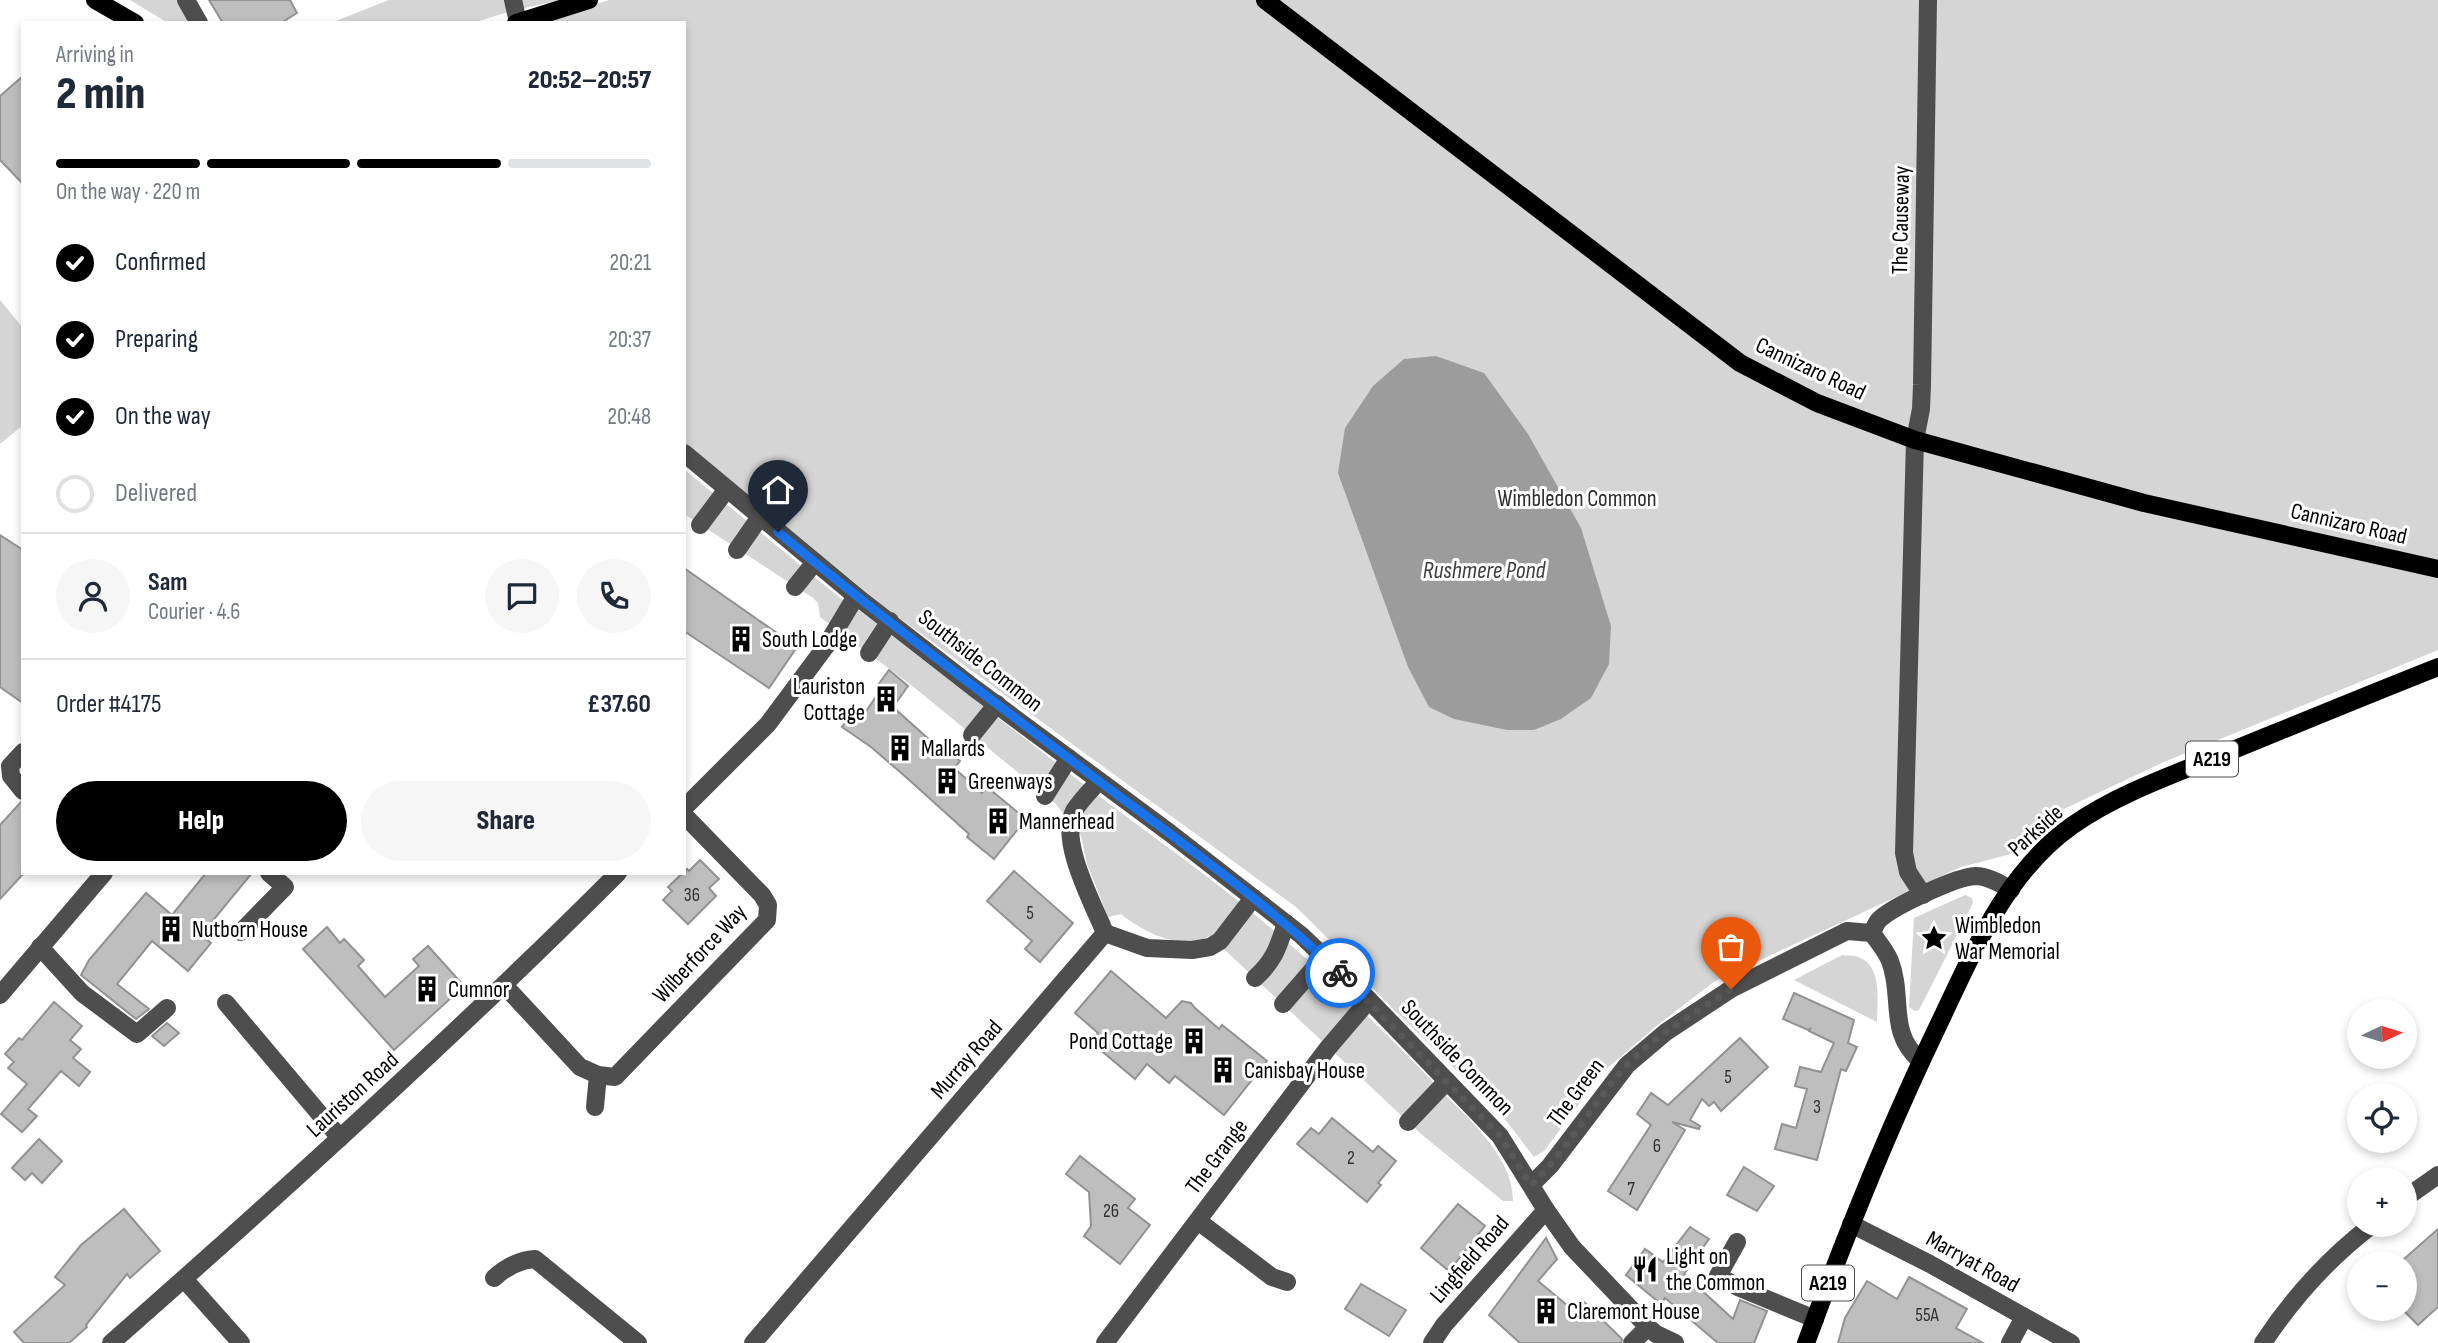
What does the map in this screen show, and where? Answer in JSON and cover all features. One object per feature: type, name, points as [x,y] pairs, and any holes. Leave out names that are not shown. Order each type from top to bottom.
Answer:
[{"type":"main road","points":[[95,0],[132,21]]},
{"type":"main road","points":[[519,21],[554,5],[589,0]]},
{"type":"main road","name":"Cannizaro Road","points":[[1265,0],[1740,363],[1817,403],[1915,440],[2144,503],[2438,569]]},
{"type":"main road","name":"Parkside","points":[[1851,1224],[1921,1061],[1960,979],[1995,914],[2022,872],[2043,849],[2073,825],[2112,802],[2287,727],[2438,667]]},
{"type":"main road","name":"A219","points":[[1806,1343],[1851,1224]]},
{"type":"street","points":[[186,0],[198,21]]},
{"type":"street","points":[[513,0],[517,21]]},
{"type":"street","name":"The Causeway","points":[[1923,895],[1908,872],[1904,853],[1915,440],[1922,385],[1928,0]]},
{"type":"street","name":"Southside Common","points":[[687,460],[727,489],[856,596],[1098,781],[1170,832],[1286,923],[1369,1000],[1500,1136],[1546,1210],[1580,1255],[1648,1327],[1675,1343]]},
{"type":"street","points":[[700,525],[727,489]]},
{"type":"street","points":[[737,550],[760,517]]},
{"type":"street","points":[[795,587],[815,562]]},
{"type":"street","points":[[686,806],[768,724],[826,646],[856,596]]},
{"type":"street","points":[[869,653],[890,621]]},
{"type":"street","points":[[972,734],[996,704]]},
{"type":"street","points":[[21,754],[10,766],[11,776],[21,788]]},
{"type":"street","points":[[1045,796],[1069,758]]},
{"type":"street","points":[[1098,781],[1073,812],[1070,837],[1105,933],[1147,948],[1192,950],[1210,947],[1220,941],[1253,898]]},
{"type":"street","name":"Wilberforce Way","points":[[598,1076],[615,1077],[767,920],[768,905],[762,895],[686,818]]},
{"type":"street","points":[[0,995],[102,875]]},
{"type":"street","points":[[241,932],[285,887],[271,875]]},
{"type":"street","name":"Lauriston Road","points":[[111,1343],[505,986],[616,875]]},
{"type":"street","points":[[1921,1061],[1909,1051],[1896,1012],[1896,982],[1889,959],[1872,933],[1879,919],[1964,877],[1979,876],[1997,881],[2011,890]]},
{"type":"street","points":[[1255,978],[1271,962],[1286,923]]},
{"type":"street","name":"The Green","points":[[1531,1185],[1550,1166],[1627,1065],[1666,1032],[1731,989],[1847,931],[1872,933]]},
{"type":"street","name":"Murray Road","points":[[753,1343],[1105,933]]},
{"type":"street","points":[[40,947],[82,993],[138,1034],[167,1008]]},
{"type":"street","points":[[1283,1004],[1324,957]]},
{"type":"street","points":[[505,986],[580,1067],[598,1076],[594,1107]]},
{"type":"street","name":"The Grange","points":[[1105,1343],[1328,1048],[1369,1000]]},
{"type":"street","points":[[226,1003],[340,1138]]},
{"type":"street","points":[[1408,1122],[1447,1081]]},
{"type":"street","points":[[2417,1190],[2438,1175]]},
{"type":"street","name":"Lingfield Road","points":[[1432,1343],[1444,1325],[1546,1210]]},
{"type":"street","points":[[1198,1221],[1272,1278],[1287,1282]]},
{"type":"street","name":"Marryat Road","points":[[1851,1224],[2071,1343]]},
{"type":"street","points":[[2263,1343],[2281,1316],[2320,1273],[2359,1237]]},
{"type":"street","points":[[1737,1242],[1718,1276],[1815,1319]]},
{"type":"street","points":[[494,1278],[506,1268],[525,1260],[536,1259],[638,1343]]},
{"type":"street","points":[[184,1279],[241,1343]]},
{"type":"street","points":[[2010,1343],[2024,1317]]},
{"type":"street","points":[[1632,1343],[1648,1327]]},
{"type":"green space","points":[[130,0],[179,0],[189,21],[165,21]]},
{"type":"green space","points":[[389,0],[562,0],[479,21],[336,21]]},
{"type":"green space","name":"Wimbledon Common","points":[[609,0],[2438,0],[2438,650],[2164,762],[2051,815],[2015,853],[1961,867],[1715,981],[1603,1072],[1544,1151],[1534,1157],[1501,1114],[1378,994],[1357,967],[1296,907],[883,606],[686,444],[686,21],[545,21]]},
{"type":"green space","points":[[0,300],[21,326],[21,427],[0,444]]},
{"type":"green space","points":[[686,471],[845,602],[1222,888],[1293,947],[1390,1038],[1485,1137],[1505,1168],[1513,1201],[1503,1201],[1420,1133],[1210,936],[1187,942],[1175,941],[1141,928],[1121,914],[1108,917],[1087,864],[1081,836],[1055,803],[915,688],[820,617],[818,603],[686,515]]},
{"type":"green space","points":[[1965,895],[1972,898],[1973,903],[1919,1010],[1915,1011],[1909,1007],[1914,918]]},
{"type":"green space","points":[[1842,955],[1858,957],[1872,968],[1878,995],[1877,1022],[1794,980]]},
{"type":"water","name":"Rushmere Pond","points":[[1436,356],[1484,373],[1528,434],[1581,528],[1611,626],[1609,664],[1591,698],[1561,719],[1534,730],[1507,730],[1454,719],[1429,707],[1408,667],[1338,473],[1345,428],[1373,386],[1404,359]]},
{"type":"building","points":[[209,0],[290,0],[297,13],[284,21],[222,21]]},
{"type":"building","points":[[21,78],[21,182],[0,160],[0,96]]},
{"type":"building","points":[[0,535],[21,549],[21,702],[0,687]]},
{"type":"building","name":"South Lodge","points":[[686,569],[797,647],[769,688],[686,632]]},
{"type":"building","points":[[889,670],[908,686],[893,707],[942,751],[945,748],[960,761],[954,768],[982,793],[987,787],[1026,819],[994,859],[967,837],[969,834],[907,778],[871,747],[842,727],[853,711],[862,717],[882,688],[878,685]]},
{"type":"building","points":[[21,802],[22,875],[0,899],[0,825]]},
{"type":"building","points":[[700,860],[719,879],[709,888],[716,896],[688,924],[663,900],[672,891],[668,887],[681,875],[686,875],[687,869],[689,871]]},
{"type":"building","points":[[1014,871],[1073,923],[1040,962],[1025,949],[1032,941],[987,901]]},
{"type":"building","name":"Nutborn House","points":[[204,875],[250,875],[201,935],[211,943],[188,971],[152,941],[117,984],[149,1009],[136,1019],[81,975],[89,960],[146,893],[172,915]]},
{"type":"building","name":"Cumnor","points":[[327,927],[340,943],[344,939],[364,960],[358,966],[385,997],[419,966],[413,959],[428,946],[464,986],[394,1050],[303,949]]},
{"type":"building","points":[[1111,971],[1166,1018],[1182,1001],[1191,1003],[1219,1029],[1222,1025],[1267,1061],[1224,1115],[1175,1076],[1169,1083],[1147,1064],[1135,1079],[1091,1042],[1098,1033],[1075,1013]]},
{"type":"building","points":[[1794,993],[1854,1020],[1848,1043],[1857,1047],[1846,1071],[1841,1069],[1817,1160],[1775,1149],[1782,1124],[1796,1128],[1807,1089],[1795,1086],[1800,1067],[1821,1072],[1834,1043],[1809,1031],[1810,1029],[1783,1019]]},
{"type":"building","points":[[54,1002],[82,1026],[70,1040],[81,1049],[73,1058],[90,1072],[79,1086],[61,1071],[28,1109],[37,1116],[22,1132],[1,1114],[27,1084],[8,1068],[14,1062],[5,1054],[19,1038],[22,1040]]},
{"type":"building","points":[[167,1023],[179,1033],[164,1046],[152,1036]]},
{"type":"building","points":[[1740,1038],[1768,1067],[1721,1111],[1714,1102],[1709,1106],[1702,1099],[1690,1120],[1700,1126],[1699,1129],[1672,1122],[1685,1130],[1637,1210],[1608,1191],[1651,1125],[1637,1114],[1651,1093],[1668,1105]]},
{"type":"building","points":[[1332,1118],[1373,1152],[1378,1146],[1396,1161],[1367,1202],[1297,1144],[1311,1128],[1319,1134]]},
{"type":"building","points":[[39,1139],[62,1161],[42,1183],[32,1173],[25,1180],[12,1168]]},
{"type":"building","points":[[1080,1156],[1135,1199],[1128,1208],[1150,1225],[1120,1264],[1084,1236],[1091,1226],[1089,1192],[1066,1174]]},
{"type":"building","points":[[1744,1167],[1774,1186],[1757,1211],[1727,1195]]},
{"type":"building","points":[[1458,1204],[1485,1226],[1449,1271],[1421,1248]]},
{"type":"building","points":[[124,1209],[160,1251],[130,1278],[127,1274],[87,1327],[69,1343],[24,1343],[14,1332],[65,1285],[55,1277],[81,1245]]},
{"type":"building","points":[[1690,1227],[1709,1239],[1684,1274],[1733,1319],[1740,1300],[1767,1311],[1754,1343],[1718,1343],[1665,1298],[1661,1304],[1626,1275],[1645,1249],[1663,1262]]},
{"type":"building","points":[[2438,1229],[2438,1307],[2418,1325],[2414,1321],[2417,1321],[2417,1251],[2413,1251]]},
{"type":"building","points":[[1546,1238],[1557,1259],[1538,1281],[1573,1310],[1582,1300],[1622,1339],[1621,1343],[1520,1343],[1489,1315]]},
{"type":"building","points":[[1909,1277],[1967,1309],[1956,1328],[1983,1343],[1838,1343],[1845,1318],[1867,1281],[1897,1299]]},
{"type":"building","points":[[1361,1284],[1406,1310],[1389,1336],[1345,1309]]},
{"type":"way so far","points":[[1340,973],[1500,1136],[1531,1185],[1550,1166],[1627,1065],[1666,1032],[1731,989]]},
{"type":"place","name":"South Lodge","points":[[741,639]]},
{"type":"place","name":"Lauriston Cottage","points":[[886,699]]},
{"type":"place","name":"Mallards","points":[[900,748]]},
{"type":"place","name":"Greenways","points":[[947,781]]},
{"type":"place","name":"Mannerhead","points":[[998,821]]},
{"type":"place","name":"Nutborn House","points":[[171,929]]},
{"type":"place","name":"Wimbledon War Memorial","points":[[1934,938]]},
{"type":"place","name":"Cumnor","points":[[427,989]]},
{"type":"place","name":"Pond Cottage","points":[[1194,1041]]},
{"type":"place","name":"Canisbay House","points":[[1223,1070]]},
{"type":"place","name":"Light on the Common","points":[[1645,1269]]},
{"type":"place","name":"Claremont House","points":[[1546,1311]]},
{"type":"route","points":[[778,532],[974,688],[1170,832],[1301,935],[1340,973]]}]
